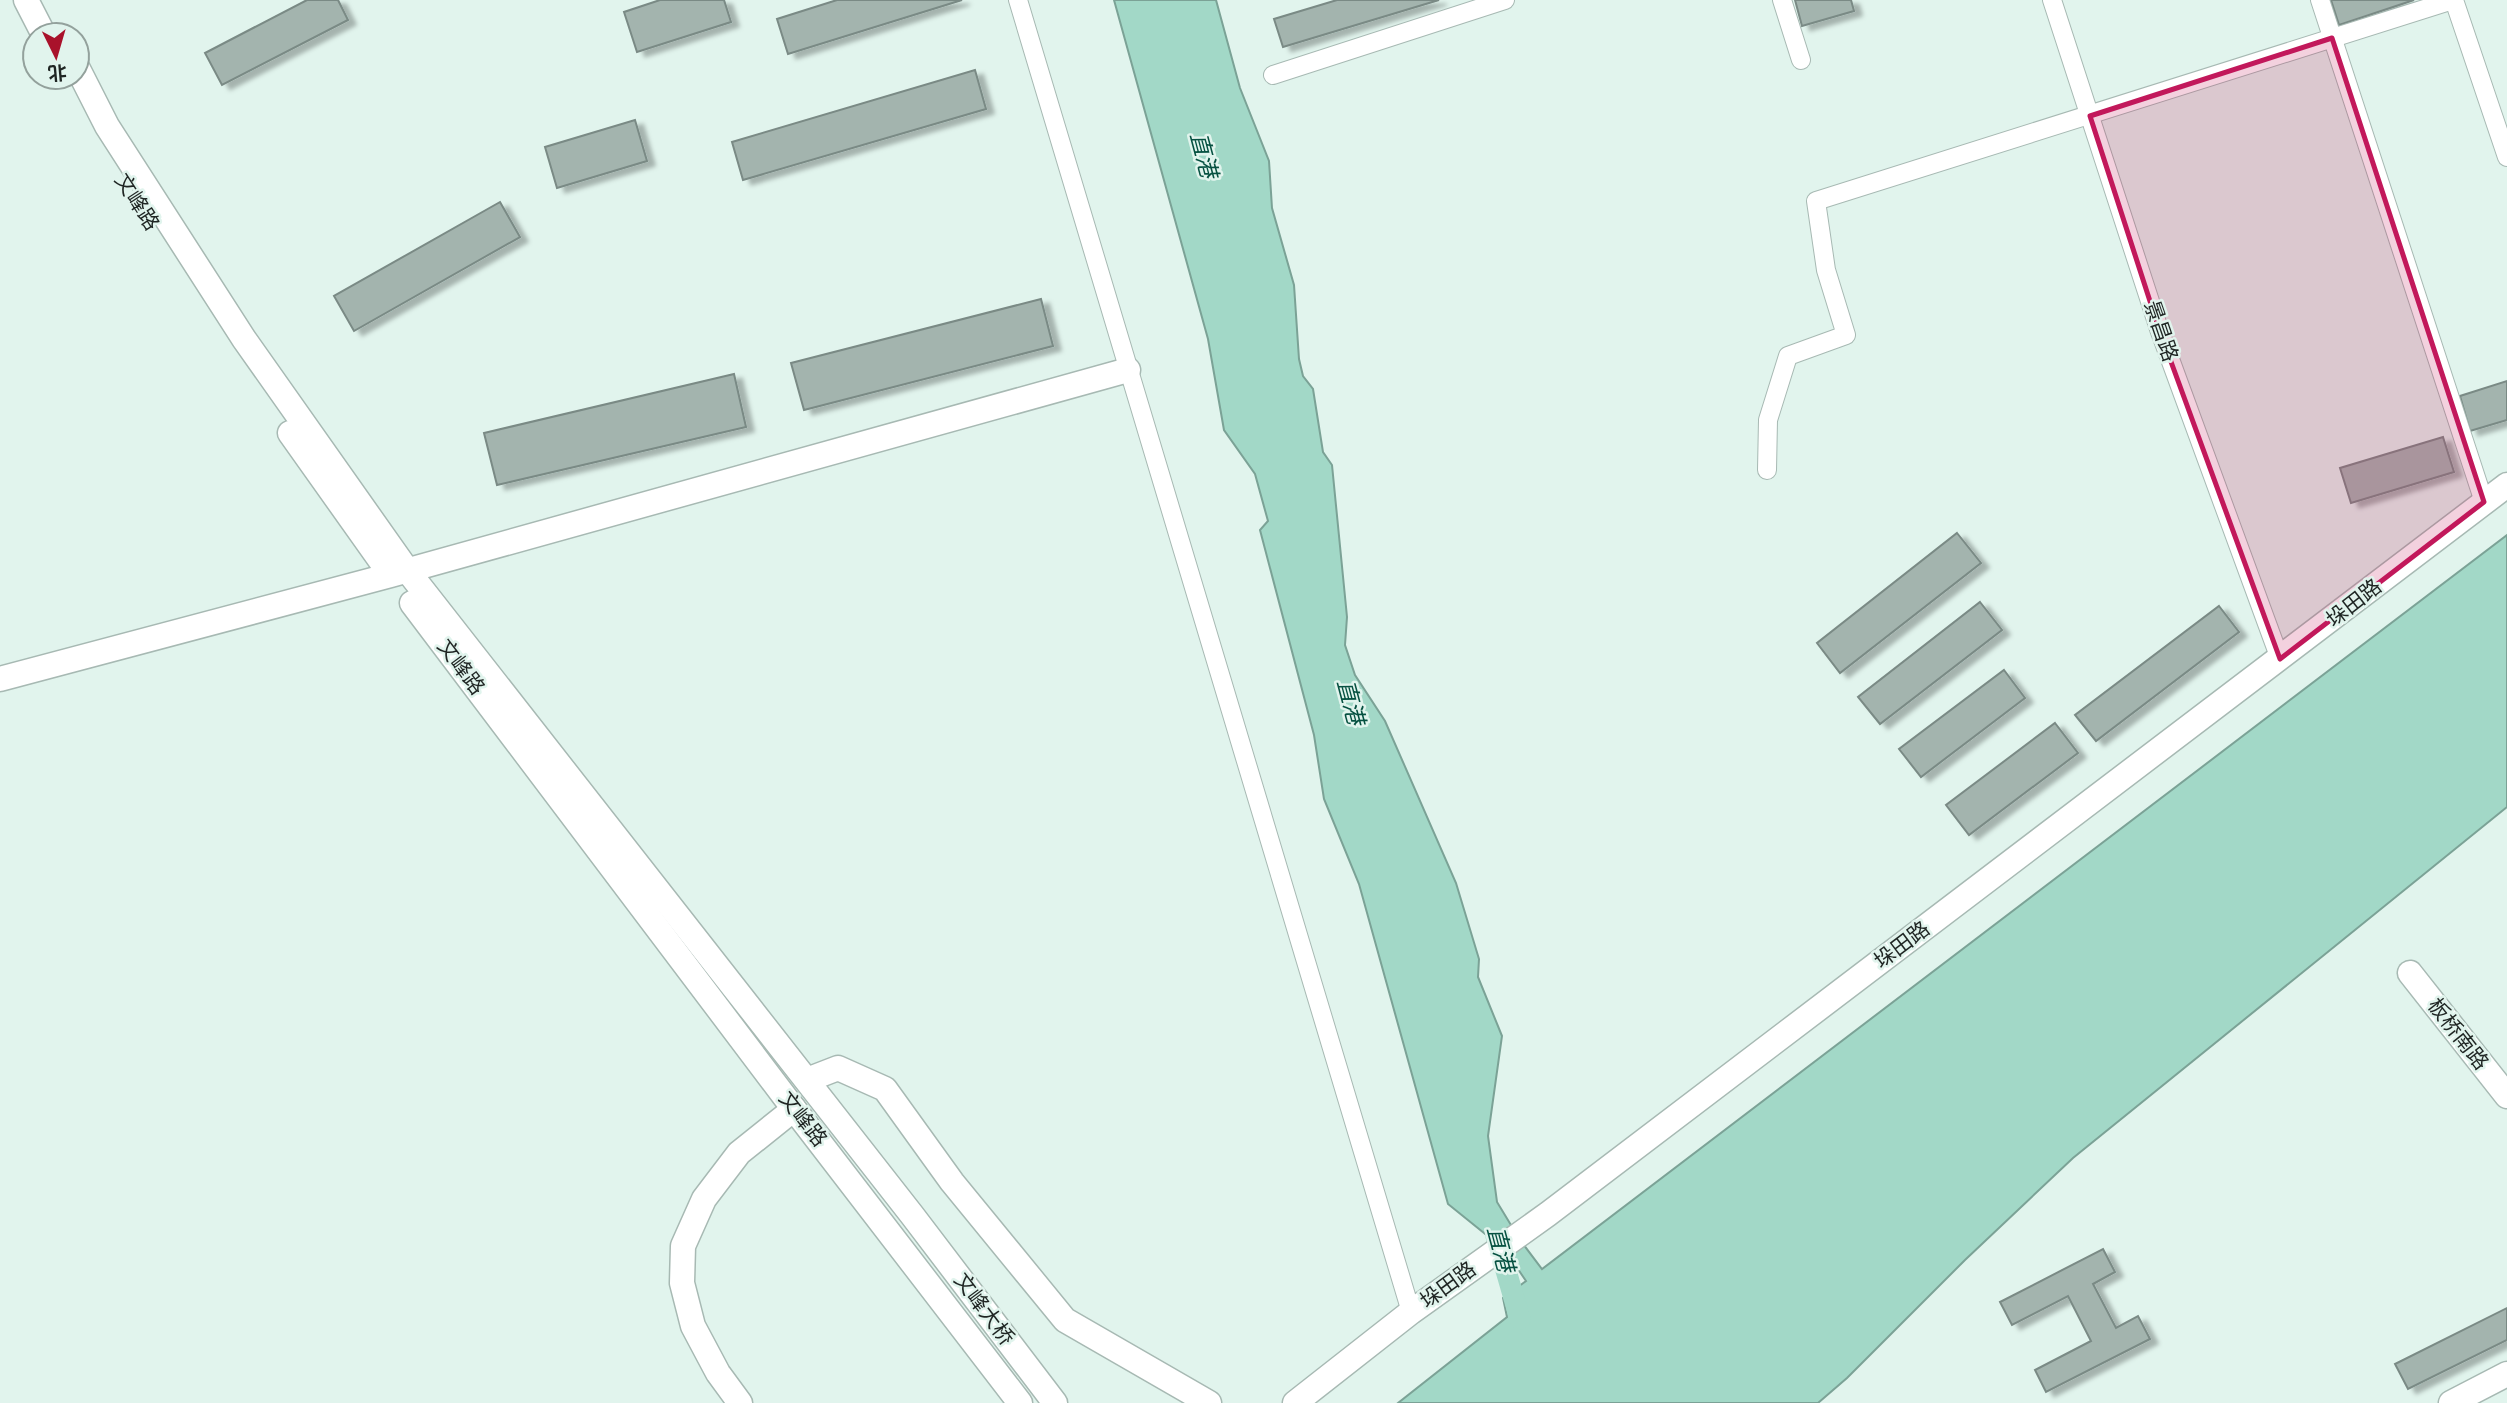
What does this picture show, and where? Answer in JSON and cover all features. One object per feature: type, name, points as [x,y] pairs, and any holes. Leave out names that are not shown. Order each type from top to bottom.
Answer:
[{"type":"street","points":[[26,0],[37,21]]},
{"type":"street","points":[[43,0],[54,21]]},
{"type":"street","points":[[1018,0],[1411,1312]]},
{"type":"street","points":[[1273,75],[1505,0]]},
{"type":"street","points":[[1782,0],[1801,60]]},
{"type":"street","name":"景昌路","points":[[2052,0],[2159,329],[2280,659]]},
{"type":"street","points":[[2320,0],[2484,502]]},
{"type":"street","points":[[1767,470],[1768,420],[1788,356],[1846,335],[1826,270],[1816,201],[2454,0],[2507,157]]},
{"type":"street","name":"文峰路","points":[[73,91],[103,149],[232,348],[346,515],[399,572],[807,1080],[912,1215]]},
{"type":"street","name":"文峰路","points":[[89,91],[107,127],[399,572],[794,1109],[891,1233]]},
{"type":"street","points":[[0,679],[399,572],[1128,370]]},
{"type":"street","name":"垛田路","points":[[1295,1403],[1411,1312],[1548,1213],[2507,485]]},
{"type":"street","name":"板桥南路","points":[[2410,973],[2507,1096]]},
{"type":"street","points":[[807,1080],[838,1068],[885,1089],[952,1182],[1065,1320],[1209,1403]]},
{"type":"street","points":[[740,1403],[718,1373],[693,1326],[682,1283],[683,1246],[704,1199],[739,1153],[794,1109]]},
{"type":"street","name":"文峰大桥","points":[[912,1215],[1055,1403]]},
{"type":"street","name":"文峰大桥","points":[[891,1233],[1020,1403]]},
{"type":"street","points":[[2451,1403],[2507,1374]]},
{"type":"highlighted area","points":[[2332,38],[2484,502],[2280,659],[2159,329],[2090,116]]},
{"type":"water","points":[[1114,0],[1216,0],[1240,88],[1269,161],[1272,208],[1294,285],[1299,359],[1303,376],[1313,389],[1323,452],[1332,465],[1347,617],[1345,645],[1355,675],[1385,721],[1456,883],[1479,959],[1478,977],[1502,1036],[1488,1136],[1497,1202],[1542,1269],[2507,535],[2507,807],[2073,1158],[1818,1403],[1398,1403],[1507,1317],[1503,1298],[1526,1281],[1505,1250],[1448,1204],[1359,884],[1324,799],[1314,735],[1260,530],[1268,521],[1255,474],[1224,430],[1208,339]]},
{"type":"building","points":[[307,0],[338,0],[348,20],[222,85],[205,53]]},
{"type":"building","points":[[660,0],[724,0],[731,22],[637,52],[624,12]]},
{"type":"building","points":[[837,0],[962,0],[788,54],[777,19]]},
{"type":"building","points":[[1337,0],[1439,0],[1283,47],[1274,19]]},
{"type":"building","points":[[1795,0],[1851,0],[1854,11],[1802,26]]},
{"type":"building","points":[[2331,0],[2414,0],[2339,25]]},
{"type":"building","points":[[975,70],[986,109],[743,180],[732,142]]},
{"type":"building","points":[[635,120],[647,161],[557,188],[545,147]]},
{"type":"building","points":[[500,202],[520,237],[354,331],[334,296]]},
{"type":"building","points":[[1041,299],[1053,346],[804,410],[791,363]]},
{"type":"building","points":[[734,374],[746,427],[497,485],[484,433]]},
{"type":"building","points":[[2507,381],[2507,420],[2470,431],[2460,396]]},
{"type":"building","points":[[2443,437],[2454,472],[2351,503],[2340,468]]},
{"type":"building","points":[[1957,533],[1981,563],[1840,673],[1817,643]]},
{"type":"building","points":[[1980,602],[2002,630],[1880,724],[1858,697]]},
{"type":"building","points":[[2219,606],[2239,632],[2096,741],[2075,715]]},
{"type":"building","points":[[2004,670],[2025,698],[1921,777],[1899,749]]},
{"type":"building","points":[[2055,723],[2078,753],[1969,835],[1946,805]]},
{"type":"building","points":[[2103,1249],[2115,1272],[2093,1284],[2116,1328],[2138,1316],[2150,1339],[2046,1392],[2035,1370],[2091,1341],[2068,1296],[2012,1325],[2000,1302]]},
{"type":"building","points":[[2507,1308],[2507,1340],[2408,1389],[2395,1364]]},
{"type":"waterway","name":"直港","points":[[1496,1236],[1520,1319]]}]
